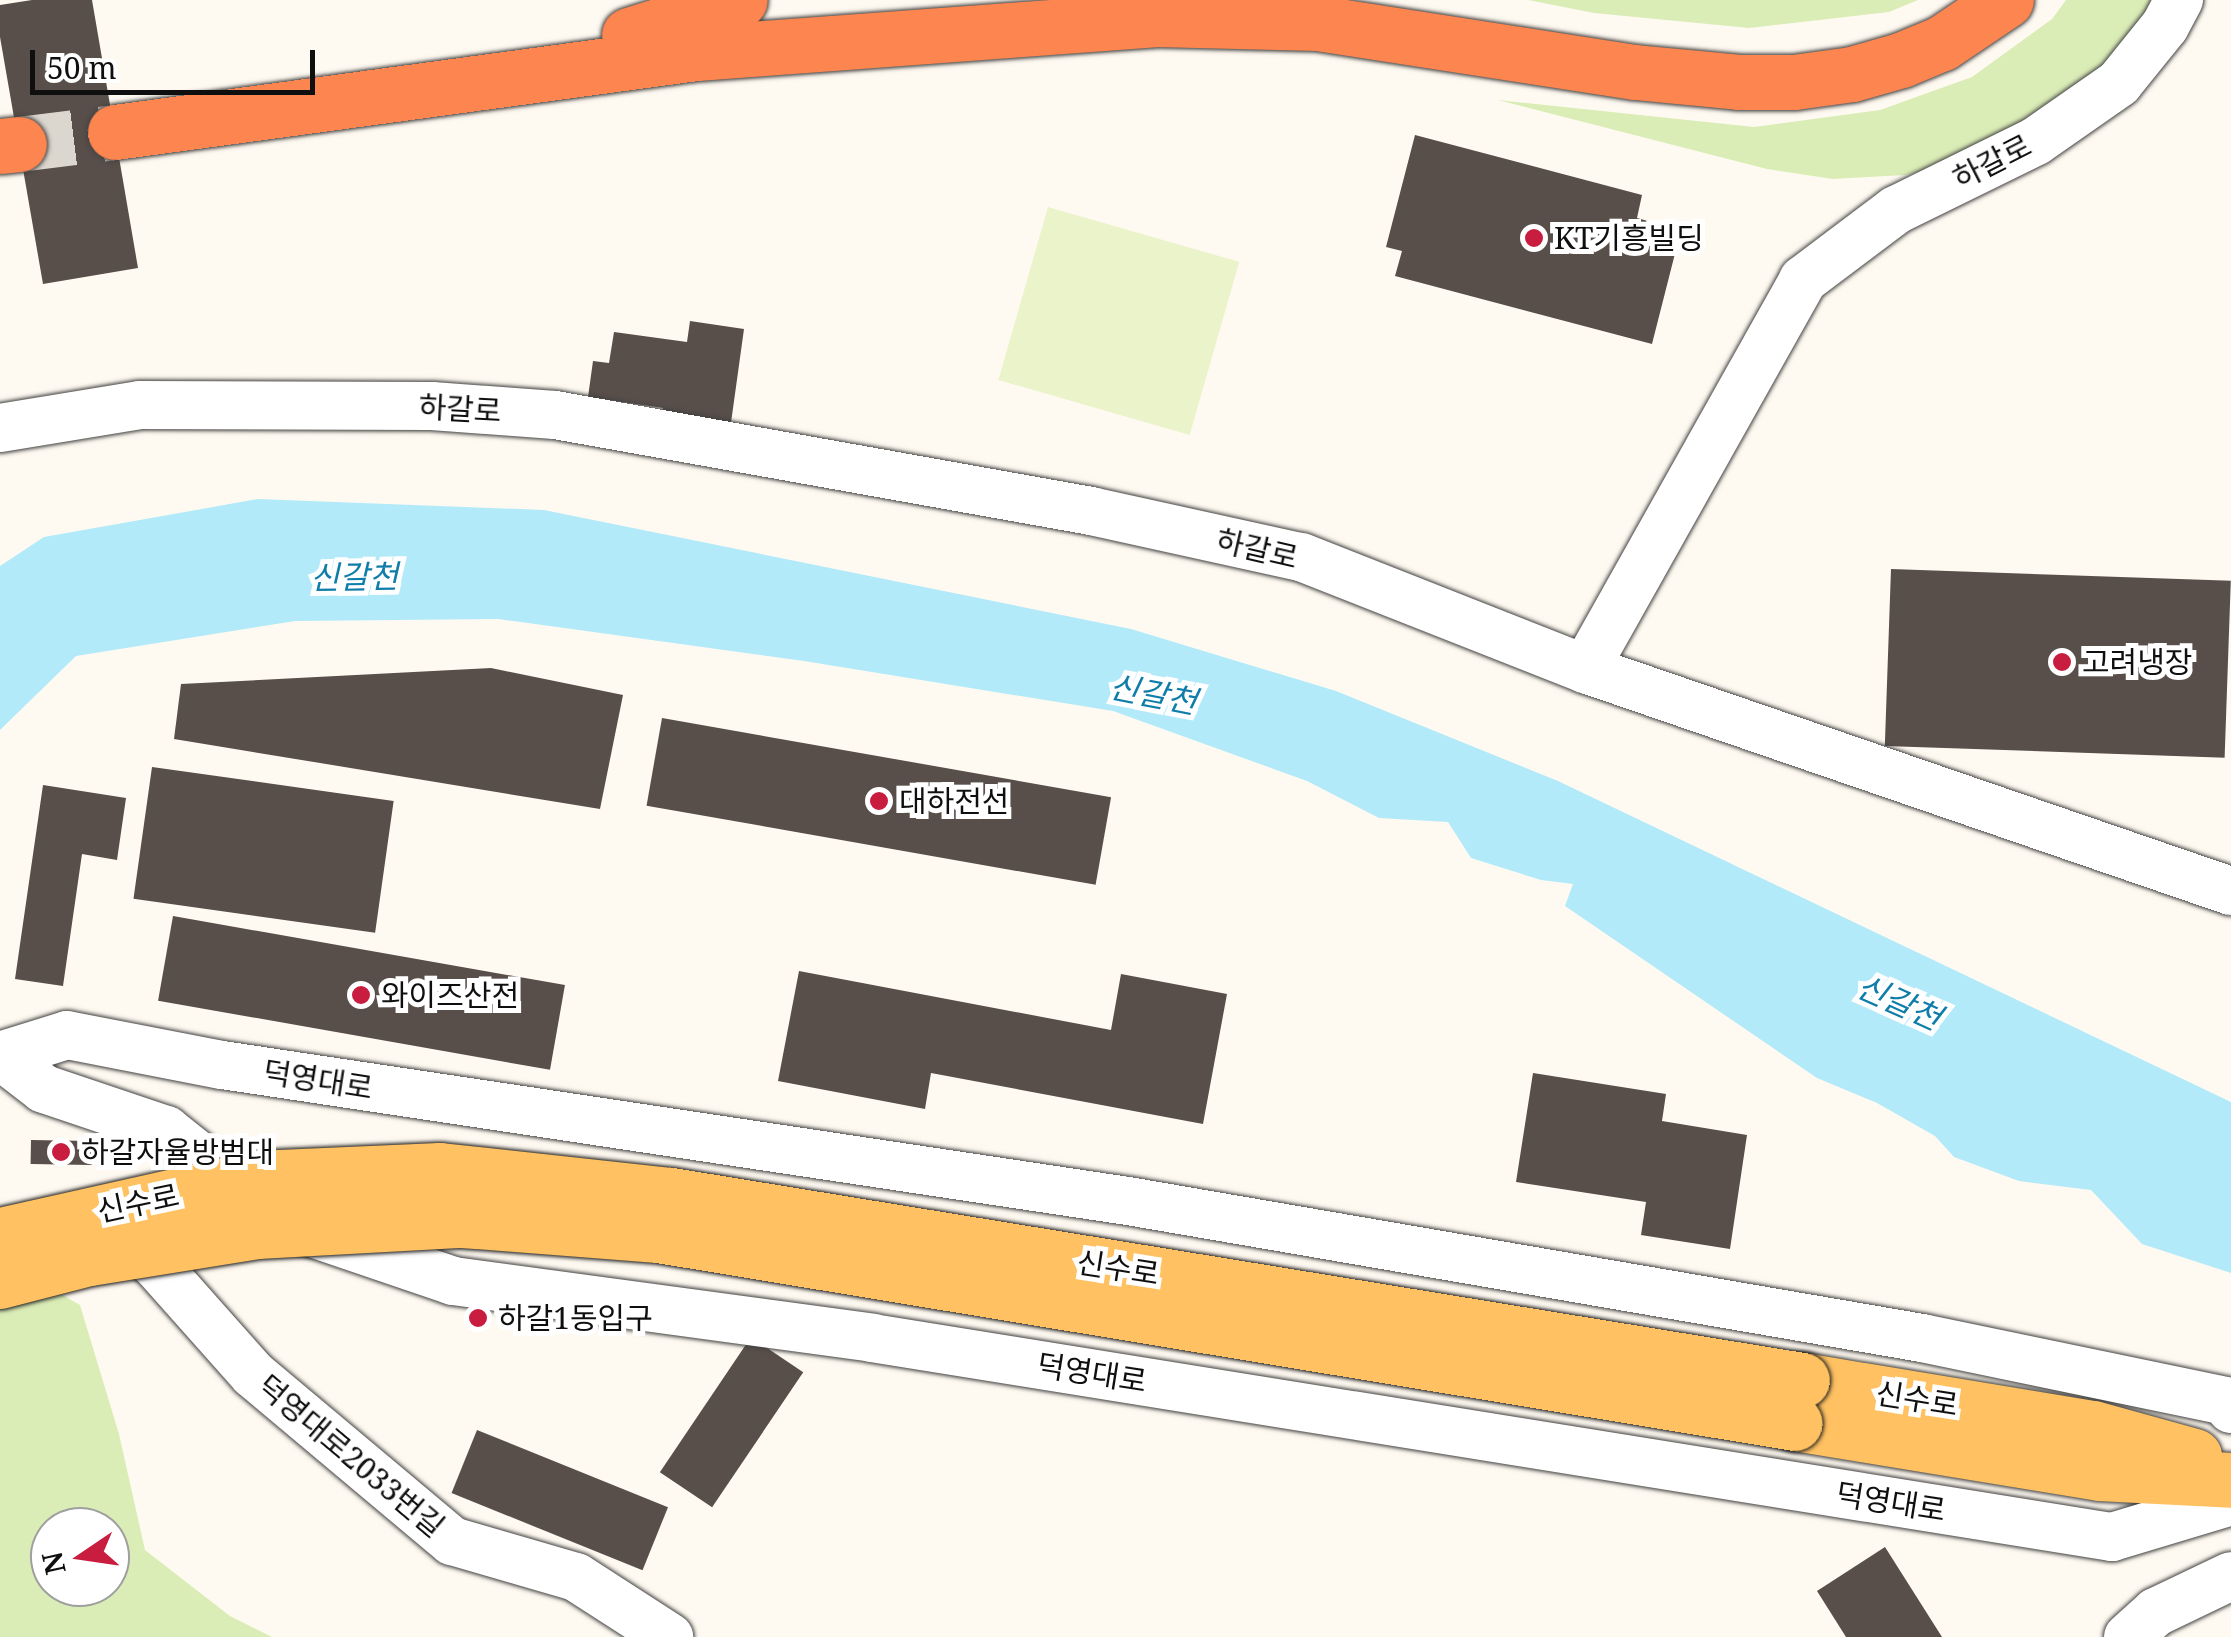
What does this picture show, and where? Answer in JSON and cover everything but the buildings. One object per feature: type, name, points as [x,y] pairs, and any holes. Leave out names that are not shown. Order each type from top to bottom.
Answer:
[{"type":"highway","points":[[339,103],[565,53],[740,0]]},
{"type":"highway","points":[[115,132],[696,54],[1154,19],[1318,23],[1635,72],[1739,82],[1794,82],[1852,74],[1901,60],[1954,36],[2006,0]]},
{"type":"main road","name":"신수로","points":[[0,1235],[256,1178],[440,1170],[671,1195],[1799,1401],[2099,1473],[2231,1480]]},
{"type":"main road","name":"신수로","points":[[0,1280],[89,1258],[256,1231],[462,1220],[638,1234],[1799,1401],[2093,1428],[2231,1467]]},
{"type":"street","name":"하갈로","points":[[0,428],[140,404],[432,406],[555,415],[1073,507],[1301,557],[1585,669],[1803,280],[1896,210],[2036,141],[2119,82],[2165,26],[2179,0]]},
{"type":"street","points":[[1585,669],[2231,891]]},
{"type":"street","name":"덕영대로","points":[[0,1056],[67,1034],[222,1065],[1128,1200],[1902,1334],[2225,1401],[2231,1409]]},
{"type":"street","name":"덕영대로","points":[[0,1056],[44,1090],[166,1130],[283,1223],[452,1281],[616,1300],[2112,1538],[2231,1502]]},
{"type":"street","points":[[616,1300],[648,1130]]},
{"type":"street","name":"덕영대로2033번길","points":[[83,1200],[157,1266],[253,1374],[452,1541],[576,1577],[668,1637]]},
{"type":"street","points":[[2128,1637],[2156,1612],[2231,1576]]},
{"type":"green space","points":[[1528,0],[1918,0],[1889,12],[1749,28],[1594,13]]},
{"type":"green space","points":[[2066,0],[2161,0],[2128,56],[1978,160],[1905,175],[1833,179],[1767,169],[1498,100],[1754,127],[1880,110],[1972,77],[2052,19]]},
{"type":"green space","points":[[1048,207],[1239,262],[1190,435],[998,380]]},
{"type":"green space","points":[[0,1259],[80,1305],[119,1434],[145,1550],[230,1616],[272,1637],[0,1637]]},
{"type":"water","name":"신갈천","points":[[258,499],[544,510],[1131,629],[1336,691],[1558,781],[2231,1102],[2231,1273],[2142,1244],[2091,1190],[2019,1181],[1954,1157],[1935,1136],[1877,1103],[1817,1078],[1565,906],[1573,884],[1541,880],[1471,858],[1448,822],[1379,818],[1307,781],[1113,711],[804,661],[498,619],[295,621],[76,656],[0,730],[0,566],[44,537]]},
{"type":"tunnel","points":[[19,144],[115,132]]},
{"type":"place","name":"KT기흥빌딩","points":[[1534,238]]},
{"type":"place","name":"고려냉장","points":[[2062,662]]},
{"type":"place","name":"대하전선","points":[[879,801]]},
{"type":"place","name":"와이즈산전","points":[[361,995]]},
{"type":"place","name":"하갈자율방범대","points":[[61,1152]]},
{"type":"place","name":"하갈1동입구","points":[[478,1318]]}]
